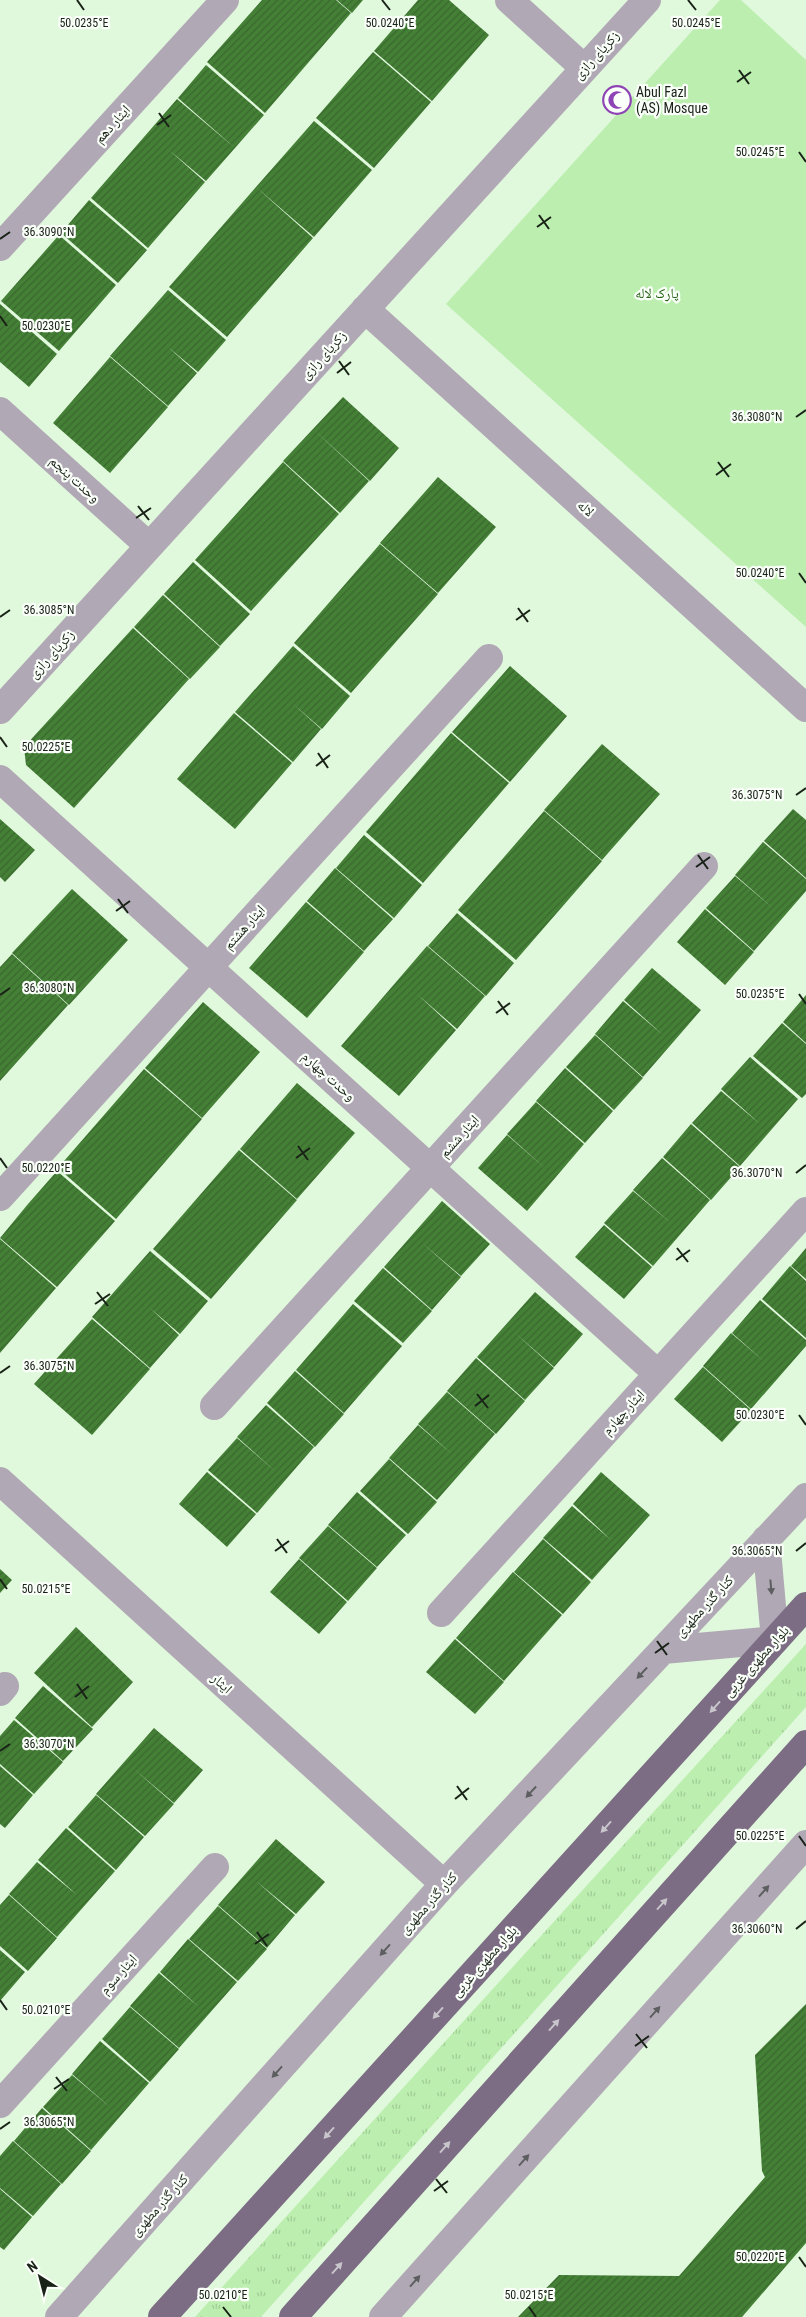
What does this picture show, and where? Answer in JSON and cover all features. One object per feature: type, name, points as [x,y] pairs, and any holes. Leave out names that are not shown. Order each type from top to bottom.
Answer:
[{"type":"main road","name":"بلوار مطهری غربی","points":[[162,2317],[806,1606]]},
{"type":"main road","points":[[293,2317],[311,2306],[806,1744]]},
{"type":"street","name":"ایثار دهم","points":[[0,247],[225,0]]},
{"type":"street","points":[[509,0],[584,68]]},
{"type":"street","name":"زکریای رازی","points":[[0,710],[647,0]]},
{"type":"street","name":"لاله","points":[[365,309],[806,708]]},
{"type":"street","name":"وحدت پنجم","points":[[0,411],[149,546]]},
{"type":"street","name":"ایثار هشتم","points":[[0,1197],[489,658]]},
{"type":"street","name":"وحدت چهارم","points":[[0,778],[658,1374]]},
{"type":"street","name":"ایثار ششم","points":[[214,1406],[704,866]]},
{"type":"street","name":"ایثار چهارم","points":[[441,1613],[806,1211]]},
{"type":"street","name":"ایثار","points":[[0,1481],[444,1884]]},
{"type":"street","name":"کنار گذر مطهری","points":[[60,2317],[444,1884],[806,1497]]},
{"type":"street","points":[[663,1650],[775,1640],[766,1539]]},
{"type":"street","points":[[383,2317],[806,1844]]},
{"type":"street","name":"ایثار سوم","points":[[0,2104],[215,1867]]},
{"type":"green space","name":"پارک لاله","points":[[720,0],[741,0],[806,60],[806,627],[446,304]]},
{"type":"green space","points":[[806,1644],[806,1707],[261,2317],[195,2317]]},
{"type":"building","points":[[262,0],[336,0],[351,13],[265,113],[207,62]]},
{"type":"building","points":[[337,0],[363,0],[352,13]]},
{"type":"building","points":[[418,0],[449,0],[489,35],[432,101],[374,51]]},
{"type":"building","points":[[373,52],[431,102],[374,168],[316,118]]},
{"type":"building","points":[[206,65],[264,115],[235,148],[178,98]]},
{"type":"building","points":[[177,99],[235,148],[206,181],[169,150],[205,182],[148,248],[91,198]]},
{"type":"building","points":[[314,121],[372,170],[314,237],[256,187]]},
{"type":"building","points":[[256,187],[313,238],[227,337],[169,287]]},
{"type":"building","points":[[89,200],[147,250],[118,283],[61,233]]},
{"type":"building","points":[[59,235],[116,285],[59,351],[1,301]]},
{"type":"building","points":[[168,290],[226,340],[198,372],[168,347],[197,373],[168,406],[110,356]]},
{"type":"building","points":[[0,304],[57,354],[29,387],[0,362]]},
{"type":"building","points":[[110,357],[168,407],[110,473],[53,423]]},
{"type":"building","points":[[343,397],[399,448],[370,481],[313,429]]},
{"type":"building","points":[[313,429],[369,481],[340,513],[283,461]]},
{"type":"building","points":[[283,462],[339,514],[251,611],[195,560]]},
{"type":"building","points":[[438,477],[496,527],[438,593],[380,543]]},
{"type":"building","points":[[380,544],[438,594],[351,693],[294,643]]},
{"type":"building","points":[[193,562],[250,614],[220,646],[164,594]]},
{"type":"building","points":[[163,595],[220,647],[190,679],[134,627]]},
{"type":"building","points":[[133,628],[189,679],[74,808],[26,765],[24,747]]},
{"type":"building","points":[[293,646],[350,696],[322,729],[292,703],[321,729],[293,762],[235,712]]},
{"type":"building","points":[[510,666],[567,716],[510,782],[452,732]]},
{"type":"building","points":[[234,713],[292,763],[235,829],[177,779]]},
{"type":"building","points":[[451,733],[509,783],[423,883],[366,832]]},
{"type":"building","points":[[602,744],[660,794],[602,860],[544,810]]},
{"type":"building","points":[[793,809],[806,820],[806,878],[764,841]]},
{"type":"building","points":[[544,811],[602,861],[516,960],[458,910]]},
{"type":"building","points":[[0,819],[35,850],[5,882],[0,877]]},
{"type":"building","points":[[364,835],[422,885],[394,918],[336,868]]},
{"type":"building","points":[[763,842],[806,879],[806,891],[754,951],[706,908],[735,876],[774,909],[735,875]]},
{"type":"building","points":[[335,868],[393,919],[364,951],[307,901]]},
{"type":"building","points":[[72,889],[128,940],[69,1005],[12,953]]},
{"type":"building","points":[[306,902],[364,952],[307,1018],[249,968]]},
{"type":"building","points":[[705,909],[754,952],[725,985],[677,942]]},
{"type":"building","points":[[457,913],[514,963],[486,996],[428,946]]},
{"type":"building","points":[[427,946],[485,996],[457,1029],[417,994],[456,1030],[399,1096],[341,1046]]},
{"type":"building","points":[[12,954],[68,1005],[0,1081],[0,967]]},
{"type":"building","points":[[652,968],[701,1010],[643,1077],[595,1034],[623,1001],[663,1035],[624,1000]]},
{"type":"building","points":[[806,995],[806,1043],[783,1022]]},
{"type":"building","points":[[203,1002],[260,1052],[202,1118],[145,1068]]},
{"type":"building","points":[[782,1023],[806,1044],[806,1094],[802,1098],[753,1056]]},
{"type":"building","points":[[595,1035],[643,1078],[614,1110],[566,1067]]},
{"type":"building","points":[[750,1057],[798,1099],[740,1166],[692,1123],[721,1091],[760,1124],[721,1089]]},
{"type":"building","points":[[565,1068],[613,1111],[585,1143],[536,1101]]},
{"type":"building","points":[[144,1069],[202,1119],[116,1219],[58,1168]]},
{"type":"building","points":[[297,1083],[355,1133],[297,1199],[240,1149]]},
{"type":"building","points":[[536,1102],[584,1144],[527,1211],[478,1168],[507,1135],[546,1169],[507,1134]]},
{"type":"building","points":[[691,1124],[740,1167],[711,1200],[663,1157]]},
{"type":"building","points":[[239,1150],[297,1200],[211,1299],[153,1249]]},
{"type":"building","points":[[662,1158],[710,1200],[653,1266],[604,1223],[633,1191],[672,1224],[633,1190]]},
{"type":"building","points":[[57,1171],[115,1221],[57,1287],[0,1238]]},
{"type":"building","points":[[442,1201],[490,1244],[461,1276],[422,1243],[461,1277],[432,1310],[384,1267]]},
{"type":"building","points":[[604,1225],[652,1267],[624,1299],[575,1257]]},
{"type":"building","points":[[0,1239],[56,1288],[0,1353]]},
{"type":"building","points":[[806,1248],[806,1279],[791,1266]]},
{"type":"building","points":[[150,1251],[208,1301],[180,1334],[150,1308],[179,1335],[150,1368],[92,1317]]},
{"type":"building","points":[[790,1266],[806,1281],[806,1338],[762,1299]]},
{"type":"building","points":[[383,1268],[432,1311],[403,1343],[354,1301]]},
{"type":"building","points":[[535,1292],[583,1334],[554,1367],[515,1333],[554,1368],[525,1400],[477,1357]]},
{"type":"building","points":[[760,1300],[806,1340],[806,1346],[751,1409],[703,1366],[731,1333],[766,1363],[732,1333]]},
{"type":"building","points":[[353,1304],[402,1346],[344,1413],[296,1370]]},
{"type":"building","points":[[92,1319],[150,1369],[92,1435],[34,1384]]},
{"type":"building","points":[[476,1358],[525,1401],[496,1434],[447,1391]]},
{"type":"building","points":[[703,1367],[751,1410],[722,1442],[674,1399]]},
{"type":"building","points":[[295,1371],[344,1414],[315,1447],[267,1403]]},
{"type":"building","points":[[447,1392],[495,1434],[437,1500],[389,1458],[418,1425],[452,1454],[418,1424]]},
{"type":"building","points":[[266,1405],[314,1447],[257,1513],[208,1470],[237,1438],[276,1472],[237,1437]]},
{"type":"building","points":[[389,1459],[437,1502],[408,1534],[360,1491]]},
{"type":"building","points":[[207,1472],[256,1514],[227,1547],[179,1504]]},
{"type":"building","points":[[601,1472],[650,1515],[592,1580],[543,1538],[572,1506],[611,1540],[573,1504]]},
{"type":"building","points":[[357,1492],[406,1535],[377,1567],[328,1525]]},
{"type":"building","points":[[328,1526],[377,1568],[348,1601],[299,1558]]},
{"type":"building","points":[[543,1539],[591,1582],[563,1614],[514,1572]]},
{"type":"building","points":[[299,1559],[347,1602],[319,1634],[270,1592]]},
{"type":"building","points":[[0,1569],[12,1580],[0,1593]]},
{"type":"building","points":[[513,1572],[562,1615],[504,1681],[456,1638]]},
{"type":"building","points":[[76,1627],[133,1682],[92,1727],[34,1673]]},
{"type":"building","points":[[455,1639],[504,1682],[475,1714],[426,1672]]},
{"type":"building","points":[[43,1686],[93,1729],[63,1761],[15,1718]]},
{"type":"building","points":[[14,1720],[63,1762],[34,1794],[0,1764],[0,1736]]},
{"type":"building","points":[[154,1728],[203,1770],[174,1803],[134,1769],[174,1804],[145,1836],[96,1794]]},
{"type":"building","points":[[0,1766],[33,1795],[5,1828],[0,1824]]},
{"type":"building","points":[[96,1795],[144,1837],[116,1870],[68,1827]]},
{"type":"building","points":[[66,1828],[115,1871],[57,1937],[9,1894],[37,1862],[77,1895],[38,1860]]},
{"type":"building","points":[[276,1839],[325,1882],[296,1914],[256,1881],[295,1915],[267,1948],[218,1905]]},
{"type":"building","points":[[9,1895],[57,1938],[28,1971],[0,1946],[0,1905]]},
{"type":"building","points":[[218,1906],[267,1949],[238,1981],[189,1939]]},
{"type":"building","points":[[188,1939],[237,1982],[179,2048],[130,2006],[159,1973],[199,2007],[160,1972]]},
{"type":"building","points":[[0,1950],[25,1972],[0,2001]]},
{"type":"building","points":[[806,2004],[806,2243],[742,2317],[518,2317],[559,2275],[679,2276],[765,2177],[762,2171],[755,2055]]},
{"type":"building","points":[[130,2007],[179,2049],[150,2082],[102,2039]]},
{"type":"building","points":[[100,2041],[149,2083],[91,2150],[43,2107],[72,2075],[111,2108],[72,2074]]},
{"type":"building","points":[[42,2108],[91,2151],[62,2184],[14,2141]]},
{"type":"building","points":[[13,2141],[61,2184],[33,2216],[0,2188],[0,2156]]},
{"type":"building","points":[[0,2189],[32,2217],[4,2250],[0,2247]]},
{"type":"place","name":"Abul Fazl (AS) Mosque","points":[[617,100]]}]
